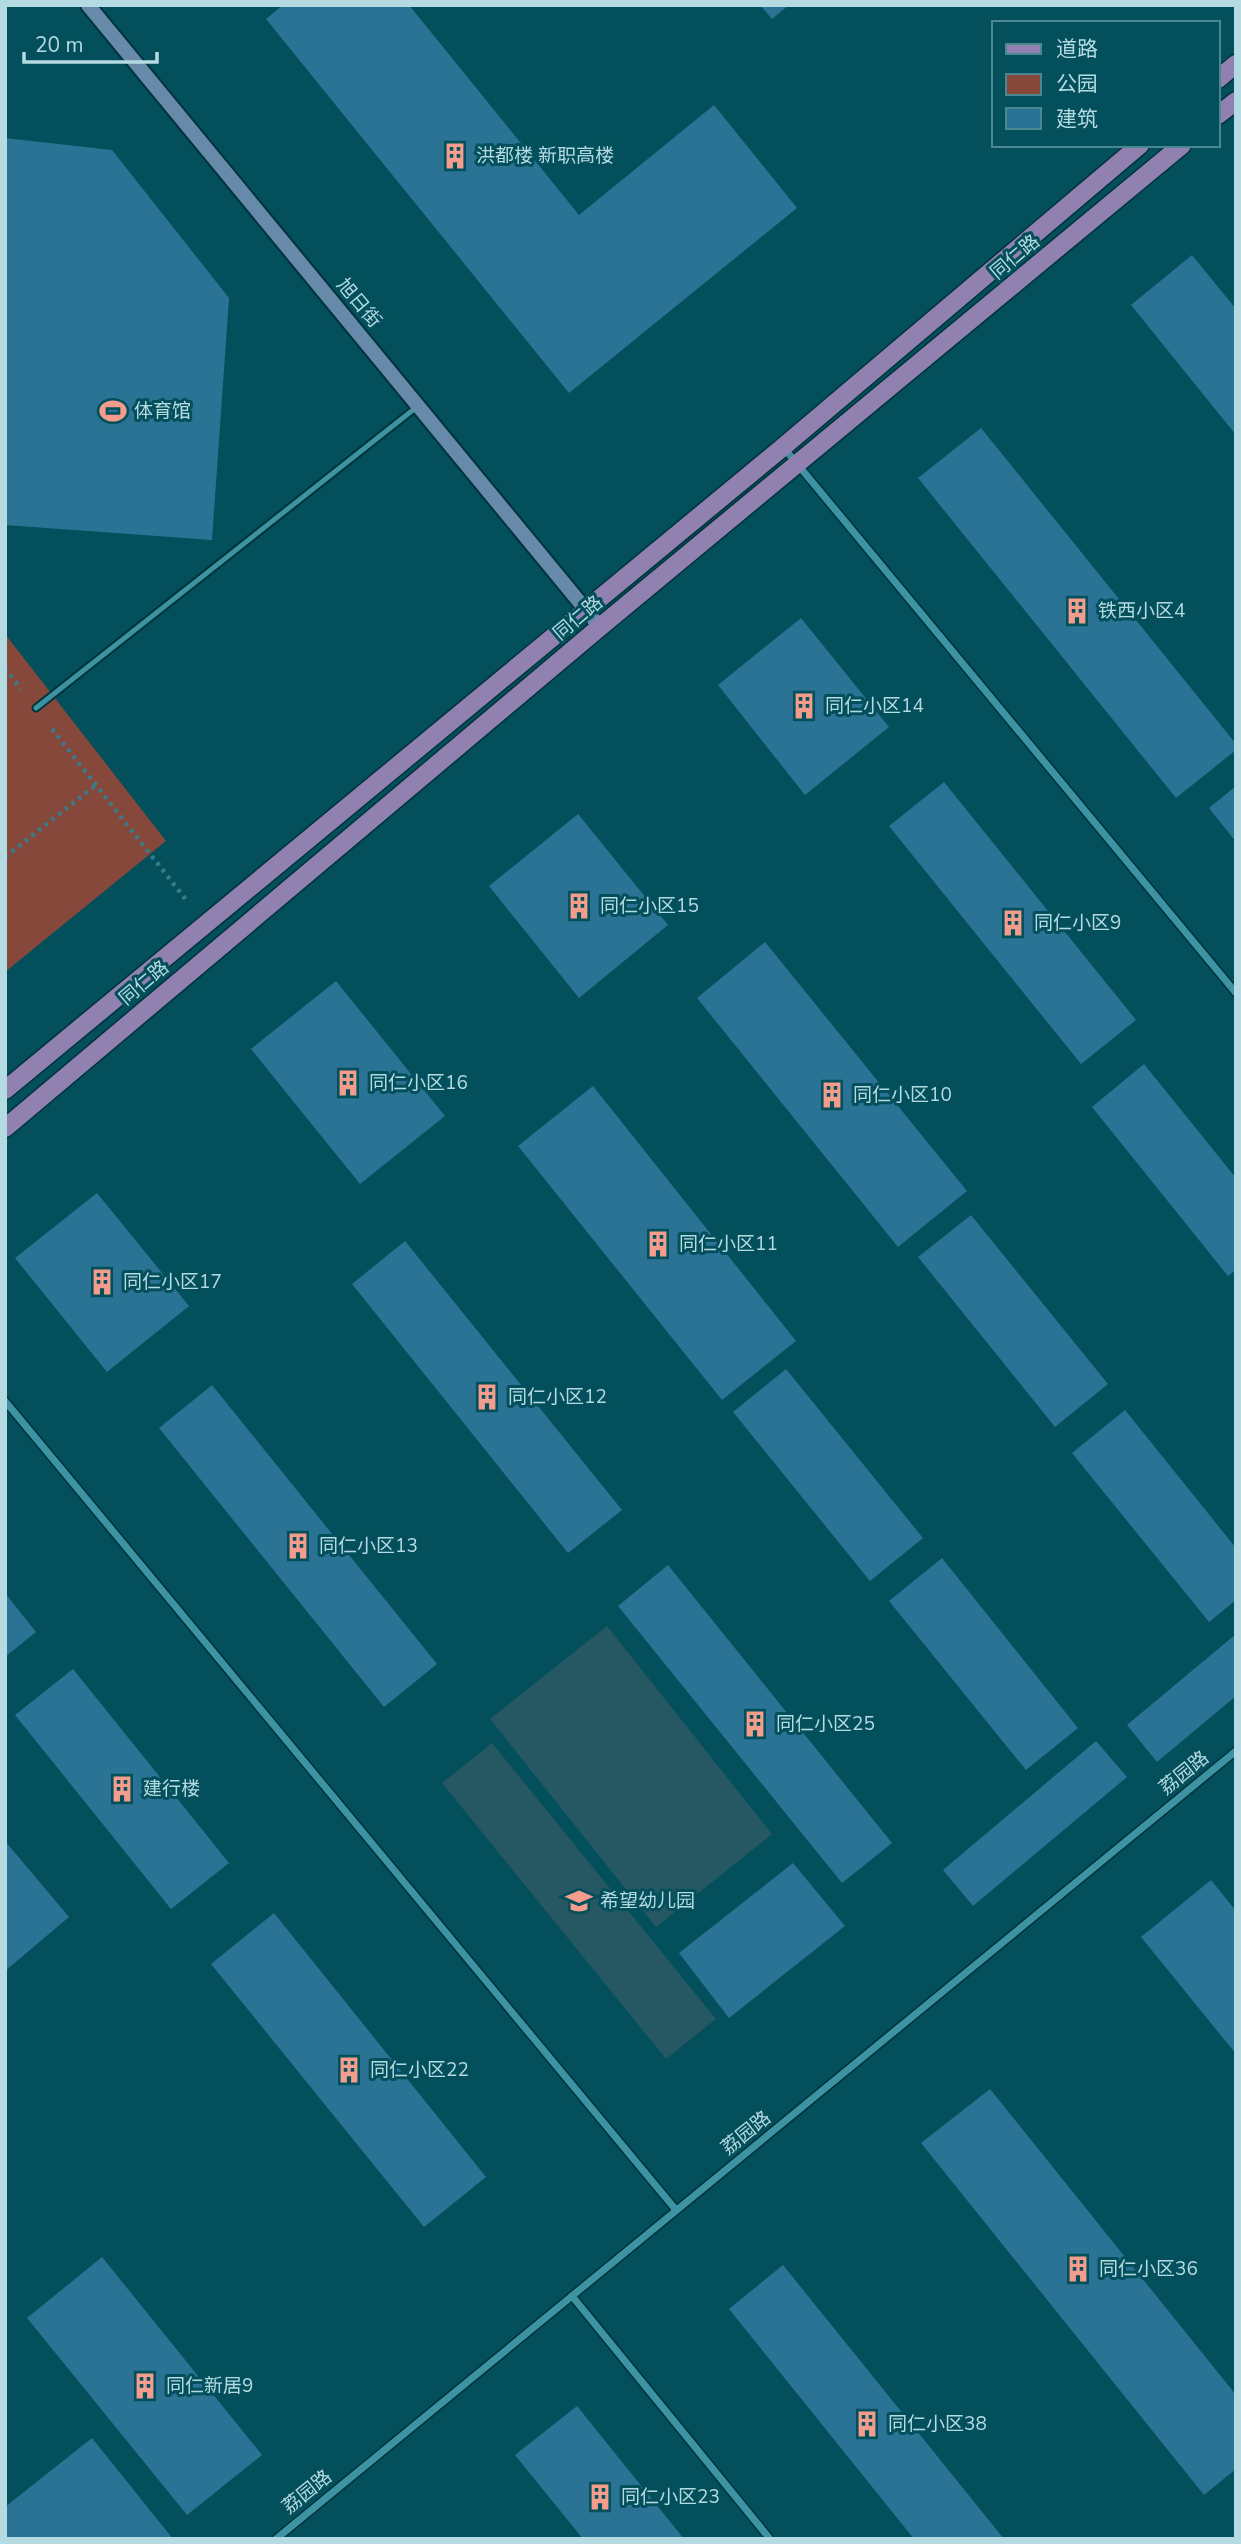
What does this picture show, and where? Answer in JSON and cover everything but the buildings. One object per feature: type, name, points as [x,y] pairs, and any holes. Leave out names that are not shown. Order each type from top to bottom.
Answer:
[{"type":"main road","name":"旭日街","points":[[88,5],[600,627]]},
{"type":"main road","points":[[1220,77],[1236,64]]},
{"type":"main road","points":[[1220,113],[1236,101]]},
{"type":"main road","name":"同仁路","points":[[5,1090],[207,927],[783,447],[1138,147]]},
{"type":"main road","name":"同仁路","points":[[5,1128],[600,627],[1180,147]]},
{"type":"street","points":[[783,447],[1236,993]]},
{"type":"street","points":[[5,1401],[676,2210]]},
{"type":"street","name":"荔园路","points":[[276,2539],[1236,1751]]},
{"type":"street","points":[[572,2296],[770,2539]]},
{"type":"lane","points":[[36,708],[418,405]]},
{"type":"path","points":[[5,668],[207,927]]},
{"type":"path","points":[[5,857],[96,785]]},
{"type":"shaded area","points":[[607,1626],[772,1834],[656,1927],[490,1719]]},
{"type":"shaded area","name":"希望幼儿园","points":[[492,1743],[716,2019],[666,2059],[442,1783]]},
{"type":"green space","points":[[5,634],[166,841],[5,972]]},
{"type":"place","name":"洪都楼 新职高楼","points":[[455,156]]},
{"type":"place","name":"体育馆","points":[[113,411]]},
{"type":"place","name":"铁西小区4","points":[[1077,611]]},
{"type":"place","name":"同仁小区14","points":[[804,706]]},
{"type":"place","name":"同仁小区15","points":[[579,906]]},
{"type":"place","name":"同仁小区9","points":[[1013,923]]},
{"type":"place","name":"同仁小区16","points":[[348,1083]]},
{"type":"place","name":"同仁小区10","points":[[832,1095]]},
{"type":"place","name":"同仁小区11","points":[[658,1244]]},
{"type":"place","name":"同仁小区17","points":[[102,1282]]},
{"type":"place","name":"同仁小区12","points":[[487,1397]]},
{"type":"place","name":"同仁小区13","points":[[298,1546]]},
{"type":"place","name":"同仁小区25","points":[[755,1724]]},
{"type":"place","name":"建行楼","points":[[122,1789]]},
{"type":"place","name":"希望幼儿园","points":[[579,1901]]},
{"type":"place","name":"同仁小区22","points":[[349,2070]]},
{"type":"place","name":"同仁小区36","points":[[1078,2269]]},
{"type":"place","name":"同仁新居9","points":[[145,2386]]},
{"type":"place","name":"同仁小区38","points":[[867,2424]]},
{"type":"place","name":"同仁小区23","points":[[600,2497]]}]
